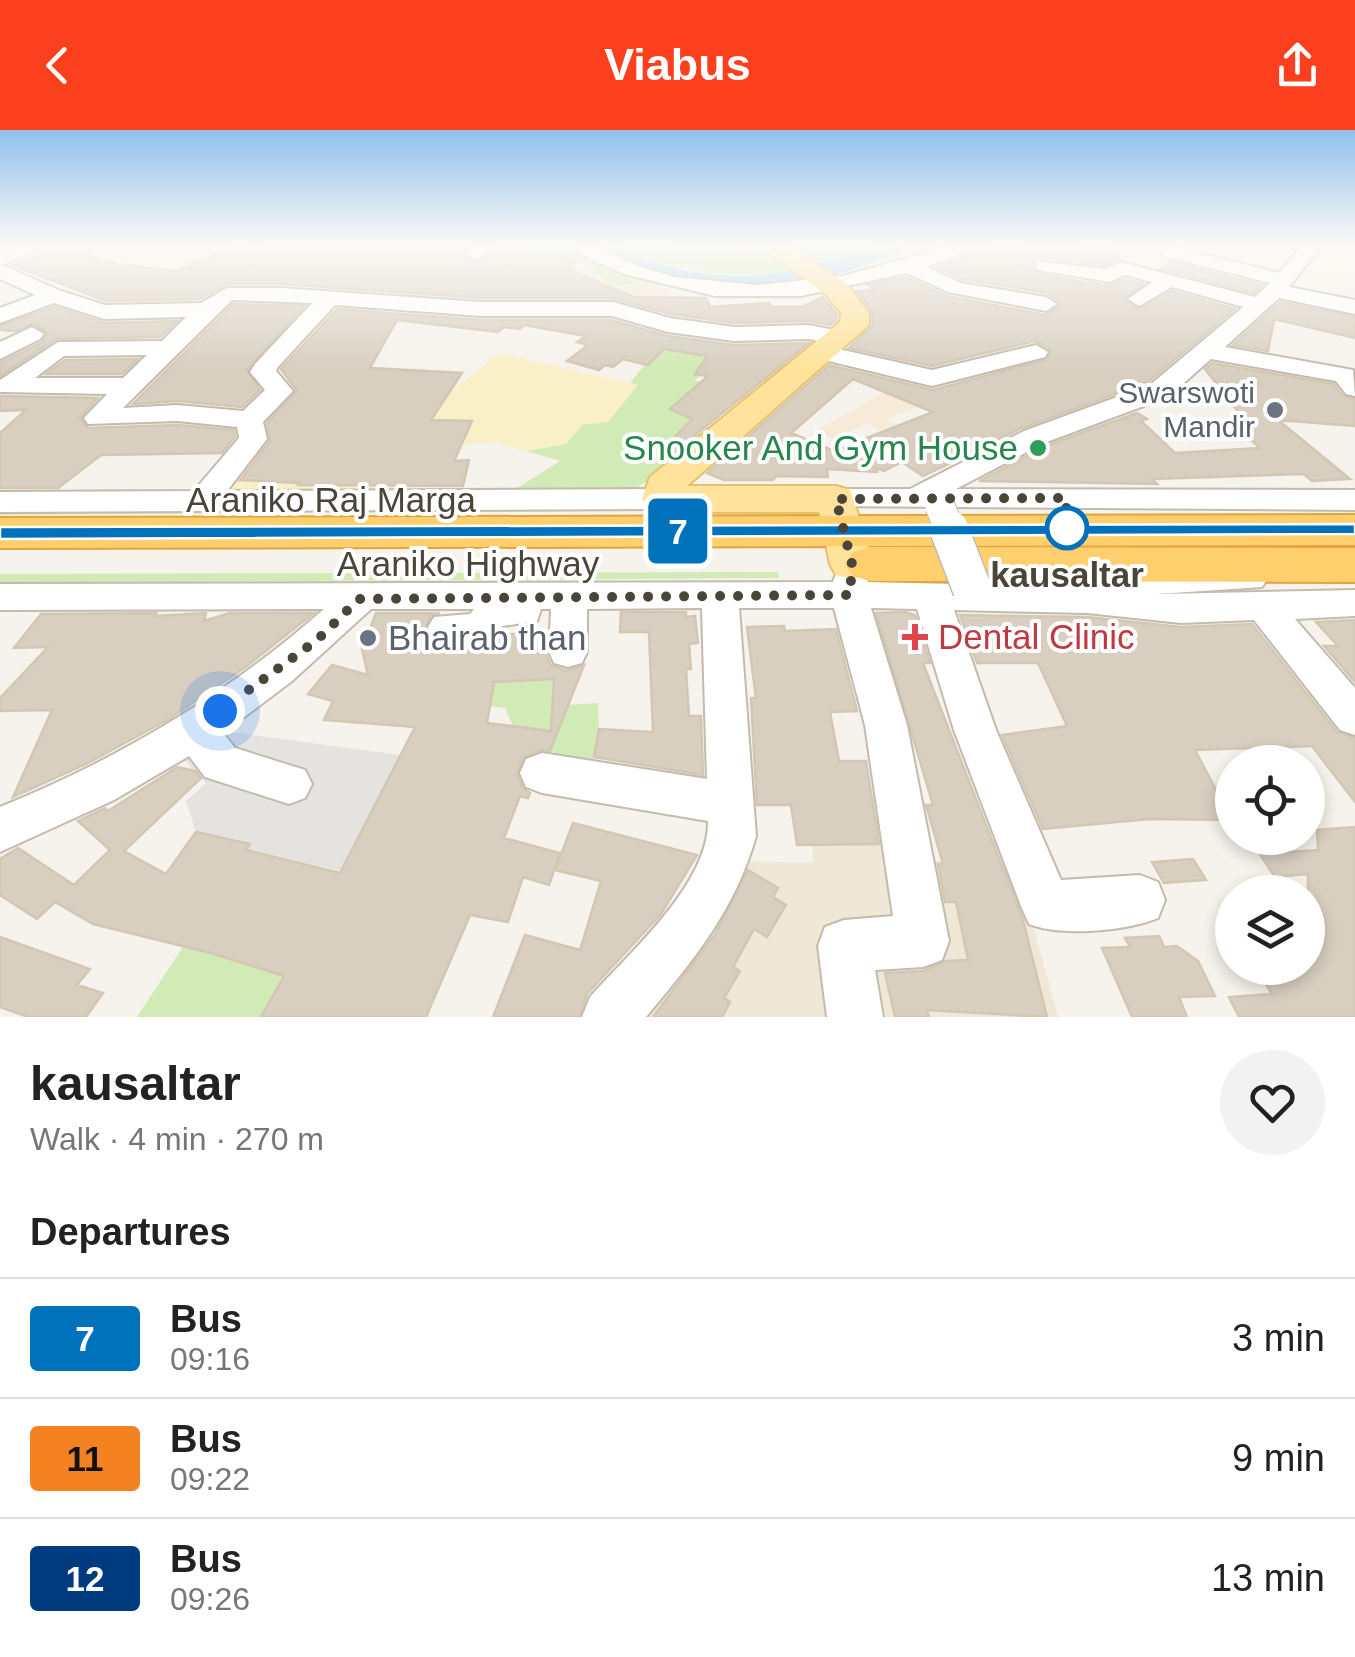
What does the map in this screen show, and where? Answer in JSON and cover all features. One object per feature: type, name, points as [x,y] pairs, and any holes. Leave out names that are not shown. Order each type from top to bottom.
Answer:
[{"type":"highway","name":"Araniko Highway","points":[[945,554],[1355,528]]},
{"type":"highway","name":"Araniko Highway","points":[[0,533],[845,547],[945,554],[1355,566]]},
{"type":"highway","name":"Araniko Highway","points":[[0,563],[845,547]]},
{"type":"main road","points":[[832,287],[842,294],[857,319],[833,345],[664,486],[662,499],[845,547]]},
{"type":"street","points":[[34,287],[91,310],[206,310]]},
{"type":"street","points":[[692,287],[752,294],[802,287]]},
{"type":"street","points":[[953,287],[1046,304]]},
{"type":"street","points":[[1139,299],[1157,287]]},
{"type":"street","points":[[1140,900],[1047,906],[976,730],[945,554],[1034,437],[1159,391],[1286,287]]},
{"type":"street","points":[[1327,287],[1355,307]]},
{"type":"street","points":[[161,312],[183,291]]},
{"type":"street","points":[[330,297],[267,364],[263,372],[280,391],[250,420],[177,413],[98,418],[165,348],[227,294],[330,297],[481,309],[613,309],[668,325],[734,334],[809,332],[833,345],[932,378],[1036,352]]},
{"type":"street","points":[[0,316],[53,296]]},
{"type":"street","points":[[0,352],[32,334]]},
{"type":"street","points":[[5,386],[58,349],[165,348]]},
{"type":"street","points":[[1208,351],[1344,375],[1355,388]]},
{"type":"street","points":[[5,386],[127,386]]},
{"type":"street","points":[[204,500],[253,439],[250,420]]},
{"type":"street","name":"Araniko Raj Marga","points":[[0,502],[662,499]]},
{"type":"street","points":[[0,598],[570,602],[720,596],[845,547],[945,554],[1355,500]]},
{"type":"street","points":[[845,547],[945,554],[1087,600],[1180,610],[1265,610],[1355,603]]},
{"type":"street","points":[[845,547],[886,725],[924,942],[844,946],[855,1017]]},
{"type":"street","points":[[610,1017],[714,888],[732,836],[720,596]]},
{"type":"street","points":[[0,830],[116,777],[193,729],[273,674],[359,599]]},
{"type":"street","points":[[448,627],[479,628],[492,613],[570,602]]},
{"type":"street","points":[[568,652],[570,602]]},
{"type":"street","points":[[1265,610],[1355,718]]},
{"type":"street","points":[[193,729],[221,763],[290,784]]},
{"type":"street","points":[[542,773],[731,804]]},
{"type":"shaded area","points":[[568,287],[664,287],[672,291],[658,315],[576,307],[576,297]]},
{"type":"shaded area","points":[[885,392],[919,406],[887,419],[956,463],[940,470],[868,423],[834,440],[817,430]]},
{"type":"shaded area","points":[[223,731],[400,755],[341,871],[246,850],[249,844],[196,832],[186,801],[206,783],[183,759]]},
{"type":"shaded area","points":[[828,793],[909,794],[921,860],[1016,863],[1058,1017],[641,1017],[746,861],[813,863],[811,817]]},
{"type":"green space","points":[[658,349],[707,356],[696,374],[703,375],[694,380],[713,385],[677,413],[692,419],[684,428],[709,436],[693,448],[672,441],[663,450],[683,457],[632,491],[517,488],[560,461],[526,451],[566,444],[582,425],[637,384],[630,383]]},
{"type":"green space","points":[[0,506],[540,510],[0,515]]},
{"type":"green space","points":[[777,572],[779,578],[0,583],[0,574]]},
{"type":"green space","points":[[554,679],[553,706],[598,703],[599,729],[592,769],[550,751],[557,732],[513,726],[505,708],[490,706],[494,682]]},
{"type":"green space","points":[[221,889],[316,916],[261,1017],[137,1017]]},
{"type":"sand","points":[[499,353],[638,385],[608,422],[582,425],[566,444],[526,451],[497,443],[428,447],[408,496],[224,492],[251,453],[311,459],[371,386],[453,390]]},
{"type":"building","points":[[70,287],[221,287],[200,299],[106,301]]},
{"type":"building","points":[[329,287],[611,287],[634,297],[706,298],[710,307],[769,303],[772,307],[802,307],[823,297],[837,314],[830,325],[809,321],[734,323],[671,314],[613,298],[481,298]]},
{"type":"building","points":[[929,287],[947,296],[1045,315],[1059,307],[1059,301],[1047,293],[1013,287],[1139,287],[1124,299],[1137,309],[1172,291],[1235,309],[1148,382],[1022,428],[923,476],[902,462],[884,471],[870,466],[877,472],[827,469],[828,477],[724,480],[707,473],[829,365],[933,390],[1048,359],[1050,349],[1035,341],[932,366],[849,348],[873,325],[872,311],[857,291]],"holes":[[[853,379],[933,412],[834,451],[791,433]]]},
{"type":"building","points":[[1232,287],[1260,287],[1254,293]]},
{"type":"building","points":[[1280,302],[1355,317],[1355,338],[1274,319],[1268,351],[1233,345]]},
{"type":"building","points":[[233,304],[304,306],[247,370],[260,390],[242,407],[177,401],[133,404]]},
{"type":"building","points":[[54,307],[104,323],[177,321],[160,337],[56,339],[0,376],[0,363],[42,342],[48,333],[34,324],[15,331],[0,330],[0,326]]},
{"type":"building","points":[[337,309],[481,320],[611,320],[668,336],[734,345],[809,343],[673,453],[662,450],[692,419],[670,409],[708,376],[695,374],[707,356],[664,349],[648,365],[623,359],[613,367],[605,365],[599,370],[567,361],[588,345],[577,342],[586,336],[524,325],[520,329],[504,327],[498,332],[397,320],[370,368],[462,373],[431,420],[472,421],[454,461],[469,460],[463,486],[298,485],[240,480],[270,441],[267,423],[297,391],[281,369]]},
{"type":"building","points":[[138,359],[122,374],[46,374],[65,360]]},
{"type":"building","points":[[1212,363],[1334,384],[1343,396],[1355,399],[1355,426],[1278,420],[1350,479],[1312,481],[1304,474],[1152,479],[1157,484],[979,481],[1046,446],[1137,413],[1147,419],[1141,421],[1175,453],[1260,448],[1232,423],[1247,423],[1205,369]]},
{"type":"building","points":[[0,396],[98,398],[80,418],[88,428],[177,425],[234,430],[235,437],[222,453],[101,455],[58,488],[0,488],[0,433],[26,410],[0,411]]},
{"type":"building","points":[[621,612],[686,612],[686,617],[695,616],[698,643],[689,644],[691,669],[686,669],[689,716],[701,716],[703,775],[594,757],[599,729],[653,732],[649,632],[620,632]]},
{"type":"building","points":[[156,613],[154,616],[206,613],[204,621],[230,613],[314,613],[247,666],[169,719],[86,764],[13,797],[52,710],[0,711],[0,698],[48,647],[14,648],[41,614]]},
{"type":"building","points":[[376,613],[440,613],[431,615],[425,629],[433,641],[480,644],[498,635],[546,632],[545,652],[551,665],[567,671],[584,665],[550,751],[541,750],[523,758],[517,774],[530,793],[528,798],[520,796],[504,838],[560,853],[549,885],[523,877],[508,922],[470,915],[426,1017],[261,1017],[284,976],[211,953],[93,924],[55,902],[37,919],[0,895],[0,859],[18,848],[74,885],[110,850],[78,821],[105,808],[108,811],[177,767],[196,771],[201,778],[124,851],[166,874],[196,832],[250,844],[246,850],[340,873],[415,727],[324,720],[333,701],[308,694],[332,665],[368,675],[360,641],[366,639]],"holes":[[[554,679],[551,731],[487,723],[494,682]]]},
{"type":"building","points":[[876,613],[915,615],[930,663],[923,663],[1023,920],[1047,1017],[927,1010],[929,1017],[895,1017],[885,973],[923,971],[946,961],[968,960],[956,902],[945,902],[938,864],[943,864],[926,805],[933,805]]},
{"type":"building","points":[[960,615],[1087,617],[1181,627],[1252,624],[1337,732],[1355,738],[1355,802],[1325,763],[1325,745],[1215,745],[1215,749],[1195,750],[1215,788],[1215,820],[1150,819],[1043,829],[1002,735],[1067,726],[1038,663],[977,663]]},
{"type":"building","points":[[1355,620],[1355,682],[1324,646],[1338,646],[1316,622]]},
{"type":"building","points":[[784,626],[785,631],[836,629],[857,711],[830,712],[839,761],[866,761],[879,844],[797,845],[791,805],[757,805],[751,698],[756,698],[747,627]]},
{"type":"building","points":[[573,823],[697,855],[661,914],[587,994],[579,1017],[493,1017],[525,935],[580,950],[601,881],[555,870]]},
{"type":"building","points":[[1355,827],[1355,1017],[1239,1017],[1229,997],[1272,994],[1266,985],[1325,985],[1325,875],[1274,875],[1261,855],[1325,855],[1325,829]]},
{"type":"building","points":[[1193,859],[1206,880],[1164,883],[1152,862]]},
{"type":"building","points":[[748,870],[778,888],[773,897],[786,905],[767,937],[754,929],[733,967],[740,971],[724,998],[730,1002],[722,1017],[653,1017],[715,934]]},
{"type":"building","points":[[1159,936],[1164,947],[1177,946],[1198,961],[1215,996],[1179,997],[1187,1017],[1132,1017],[1102,948],[1130,947],[1125,938]]},
{"type":"building","points":[[0,937],[90,969],[77,985],[103,993],[86,1017],[28,1017],[0,1007]]},
{"type":"bus line","name":"7","points":[[0,533],[1355,530]]},
{"type":"place","name":"Swarswoti Mandir","points":[[1275,410]]},
{"type":"place","name":"Snooker And Gym House","points":[[1038,448]]},
{"type":"place","name":"kausaltar","points":[[1067,528]]},
{"type":"place","name":"Dental Clinic","points":[[915,637]]},
{"type":"place","name":"Bhairab than","points":[[368,638]]},
{"type":"route","points":[[220,711],[317,640],[359,599],[850,595],[852,564],[836,499],[1066,498],[1067,528]]}]
